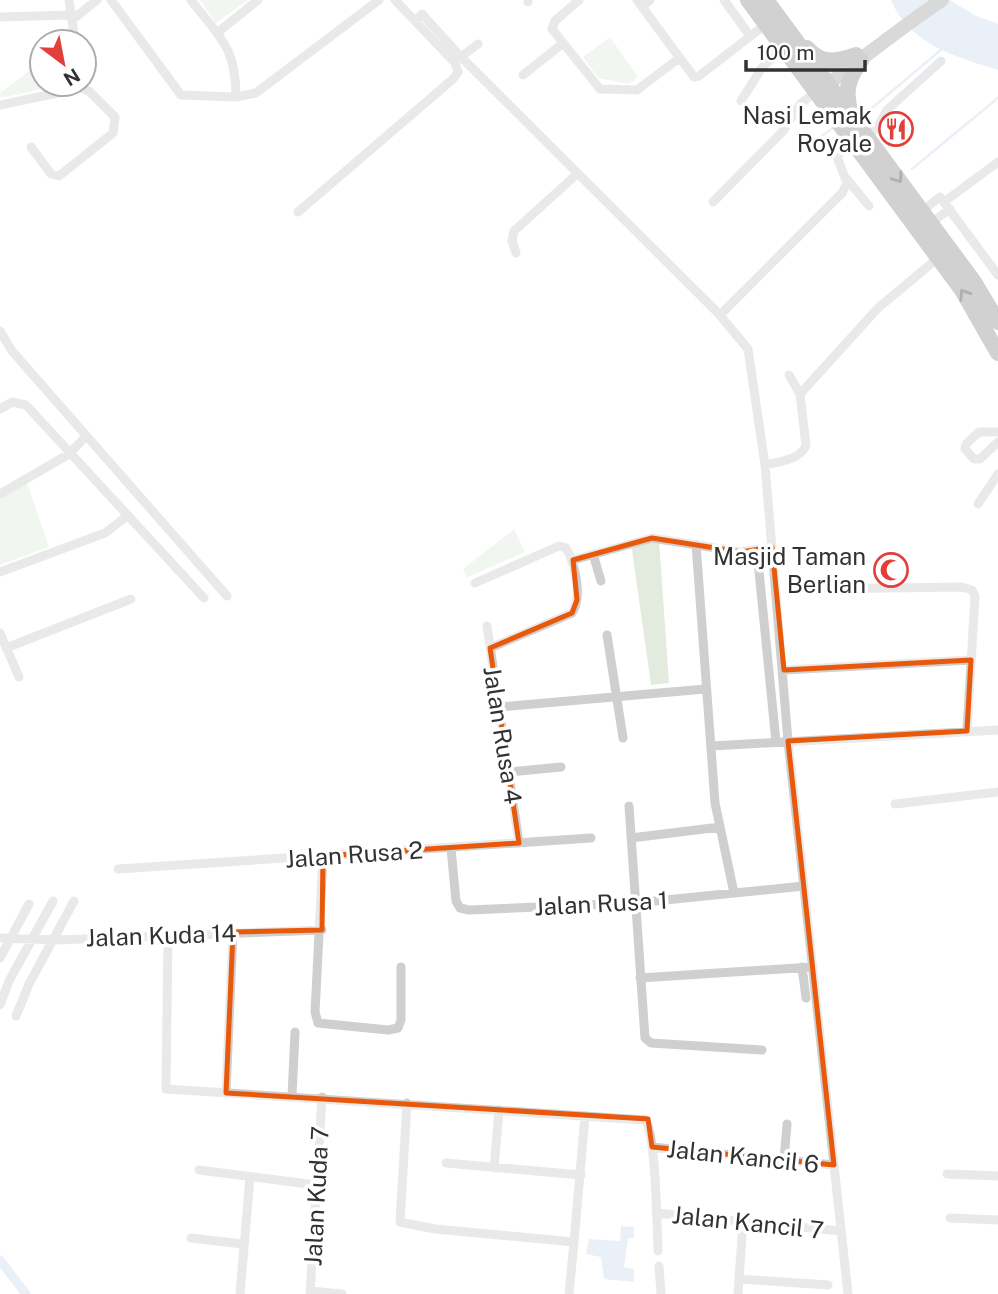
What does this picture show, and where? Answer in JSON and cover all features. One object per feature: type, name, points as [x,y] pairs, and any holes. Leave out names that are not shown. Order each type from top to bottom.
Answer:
[{"type":"highway","points":[[748,0],[784,49],[819,85]]},
{"type":"highway","points":[[769,1],[790,32],[819,85],[962,290],[998,353]]},
{"type":"highway","points":[[790,32],[822,60],[832,62],[859,58],[847,89],[852,130]]},
{"type":"highway","points":[[852,130],[866,137],[974,282],[998,322]]},
{"type":"main road","points":[[819,85],[942,0]]},
{"type":"street","points":[[69,0],[73,28]]},
{"type":"street","points":[[0,17],[71,17],[97,0]]},
{"type":"street","points":[[111,0],[181,95],[236,97],[256,93],[379,0]]},
{"type":"street","points":[[216,33],[258,0]]},
{"type":"street","points":[[298,212],[458,72],[455,63],[395,0]]},
{"type":"street","points":[[579,0],[553,25],[553,32],[597,87],[607,91],[637,90],[678,59]]},
{"type":"street","points":[[650,0],[639,3],[690,74],[699,76],[766,24]]},
{"type":"street","points":[[724,0],[750,36]]},
{"type":"street","points":[[192,1],[234,60],[236,97]]},
{"type":"street","points":[[415,21],[422,14],[461,57],[745,344],[765,465],[788,741],[804,886],[806,998]]},
{"type":"street","points":[[461,57],[478,44]]},
{"type":"street","points":[[523,75],[562,44]]},
{"type":"street","points":[[741,101],[763,66],[784,49]]},
{"type":"street","points":[[866,137],[878,126],[887,110],[941,61]]},
{"type":"street","points":[[713,202],[784,130],[800,104],[819,85]]},
{"type":"street","points":[[0,105],[30,98]]},
{"type":"street","points":[[31,147],[51,174],[59,176],[113,133],[115,117],[96,98]]},
{"type":"street","points":[[852,130],[838,156],[846,178],[869,206]]},
{"type":"street","points":[[926,217],[998,162]]},
{"type":"street","points":[[516,253],[512,241],[514,231],[577,174]]},
{"type":"street","points":[[724,311],[842,193],[846,178]]},
{"type":"street","points":[[926,217],[945,203]]},
{"type":"street","points":[[945,203],[998,275]]},
{"type":"street","points":[[800,394],[878,308],[938,258]]},
{"type":"street","points":[[0,331],[12,351],[226,596]]},
{"type":"street","points":[[765,465],[790,459],[804,451],[806,434],[800,394],[789,375]]},
{"type":"street","points":[[0,410],[12,402],[26,405],[204,598]]},
{"type":"street","points":[[998,432],[979,432],[966,443],[965,449],[974,459],[980,459],[998,442]]},
{"type":"street","points":[[0,494],[69,454],[86,436]]},
{"type":"street","points":[[978,504],[998,474]]},
{"type":"street","points":[[0,572],[105,533],[127,516]]},
{"type":"street","points":[[573,560],[652,538],[741,552],[772,547]]},
{"type":"street","points":[[696,544],[713,784],[734,893]]},
{"type":"street","points":[[475,583],[559,546],[566,548],[573,560],[577,600],[572,612],[490,648]]},
{"type":"street","points":[[757,551],[776,742]]},
{"type":"street","points":[[593,554],[601,581]]},
{"type":"street","points":[[813,589],[969,587],[975,596],[967,732]]},
{"type":"street","points":[[6,648],[131,599]]},
{"type":"street","name":"Jalan Rusa 4","points":[[486,626],[519,843]]},
{"type":"street","points":[[0,633],[19,677]]},
{"type":"street","points":[[607,635],[623,738]]},
{"type":"street","points":[[784,670],[971,660]]},
{"type":"street","points":[[499,707],[705,689]]},
{"type":"street","points":[[712,747],[998,730]]},
{"type":"street","points":[[509,772],[561,767]]},
{"type":"street","points":[[895,804],[998,792]]},
{"type":"street","points":[[629,806],[643,1033],[647,1041],[762,1050]]},
{"type":"street","points":[[631,838],[720,827]]},
{"type":"street","name":"Jalan Rusa 2","points":[[118,869],[591,838]]},
{"type":"street","name":"Jalan Rusa 1","points":[[451,848],[456,901],[460,908],[636,903],[804,886]]},
{"type":"street","points":[[323,856],[322,930],[315,1012],[318,1023],[388,1030],[398,1028],[401,1020],[401,967]]},
{"type":"street","points":[[0,1005],[9,981],[52,901]]},
{"type":"street","points":[[16,1016],[29,984],[74,901]]},
{"type":"street","points":[[0,958],[5,938],[29,904]]},
{"type":"street","name":"Jalan Kuda 14","points":[[5,938],[54,940],[322,930]]},
{"type":"street","points":[[226,1093],[233,932]]},
{"type":"street","points":[[168,935],[166,1090],[322,1097],[645,1120],[648,1123],[652,1147],[658,1251]]},
{"type":"street","points":[[640,978],[807,967]]},
{"type":"street","points":[[807,967],[834,1165],[848,1294]]},
{"type":"street","points":[[292,1096],[295,1032]]},
{"type":"street","name":"Jalan Kuda 7","points":[[310,1292],[322,1097]]},
{"type":"street","points":[[407,1103],[398,1218],[403,1225],[574,1241]]},
{"type":"street","points":[[494,1168],[499,1110]]},
{"type":"street","points":[[569,1294],[585,1116]]},
{"type":"street","points":[[784,1160],[787,1124]]},
{"type":"street","name":"Jalan Kancil 6","points":[[652,1147],[834,1165]]},
{"type":"street","points":[[446,1163],[581,1175]]},
{"type":"street","points":[[199,1170],[316,1185]]},
{"type":"street","points":[[947,1174],[998,1176]]},
{"type":"street","points":[[240,1294],[250,1177]]},
{"type":"street","name":"Jalan Kancil 7","points":[[656,1213],[841,1231]]},
{"type":"street","points":[[950,1218],[998,1220]]},
{"type":"street","points":[[738,1294],[743,1222]]},
{"type":"street","points":[[191,1238],[243,1244]]},
{"type":"street","points":[[659,1266],[661,1294]]},
{"type":"street","points":[[738,1279],[828,1284]]},
{"type":"street","points":[[310,1292],[342,1294]]},
{"type":"highlighted area","points":[[652,538],[741,552],[772,547],[784,670],[971,660],[967,731],[788,741],[834,1165],[652,1147],[648,1119],[226,1093],[233,932],[322,930],[323,856],[519,843],[490,648],[572,613],[577,600],[573,560]]},
{"type":"shaded area","points":[[200,0],[248,0],[216,23]]},
{"type":"shaded area","points":[[610,37],[638,77],[629,84],[598,78],[583,57]]},
{"type":"shaded area","points":[[28,72],[28,92],[1,98],[0,93]]},
{"type":"shaded area","points":[[27,483],[49,547],[0,565],[0,497]]},
{"type":"shaded area","points":[[514,529],[525,552],[466,578],[463,569]]},
{"type":"shaded area","points":[[659,540],[669,683],[651,685],[631,543]]},
{"type":"water","points":[[891,0],[950,0],[974,15],[998,24],[998,70],[950,54],[922,38],[909,28]]},
{"type":"water","points":[[621,1226],[634,1227],[634,1238],[628,1238],[624,1267],[634,1269],[634,1282],[604,1279],[601,1257],[586,1254],[589,1239],[620,1241]]},
{"type":"waterway","points":[[865,114],[943,48]]},
{"type":"waterway","points":[[912,169],[998,98]]},
{"type":"waterway","points":[[807,147],[834,127]]},
{"type":"waterway","points":[[0,1260],[26,1294]]},
{"type":"place","name":"Nasi Lemak Royale","points":[[896,129]]},
{"type":"place","name":"Masjid Taman Berlian","points":[[891,570]]}]
